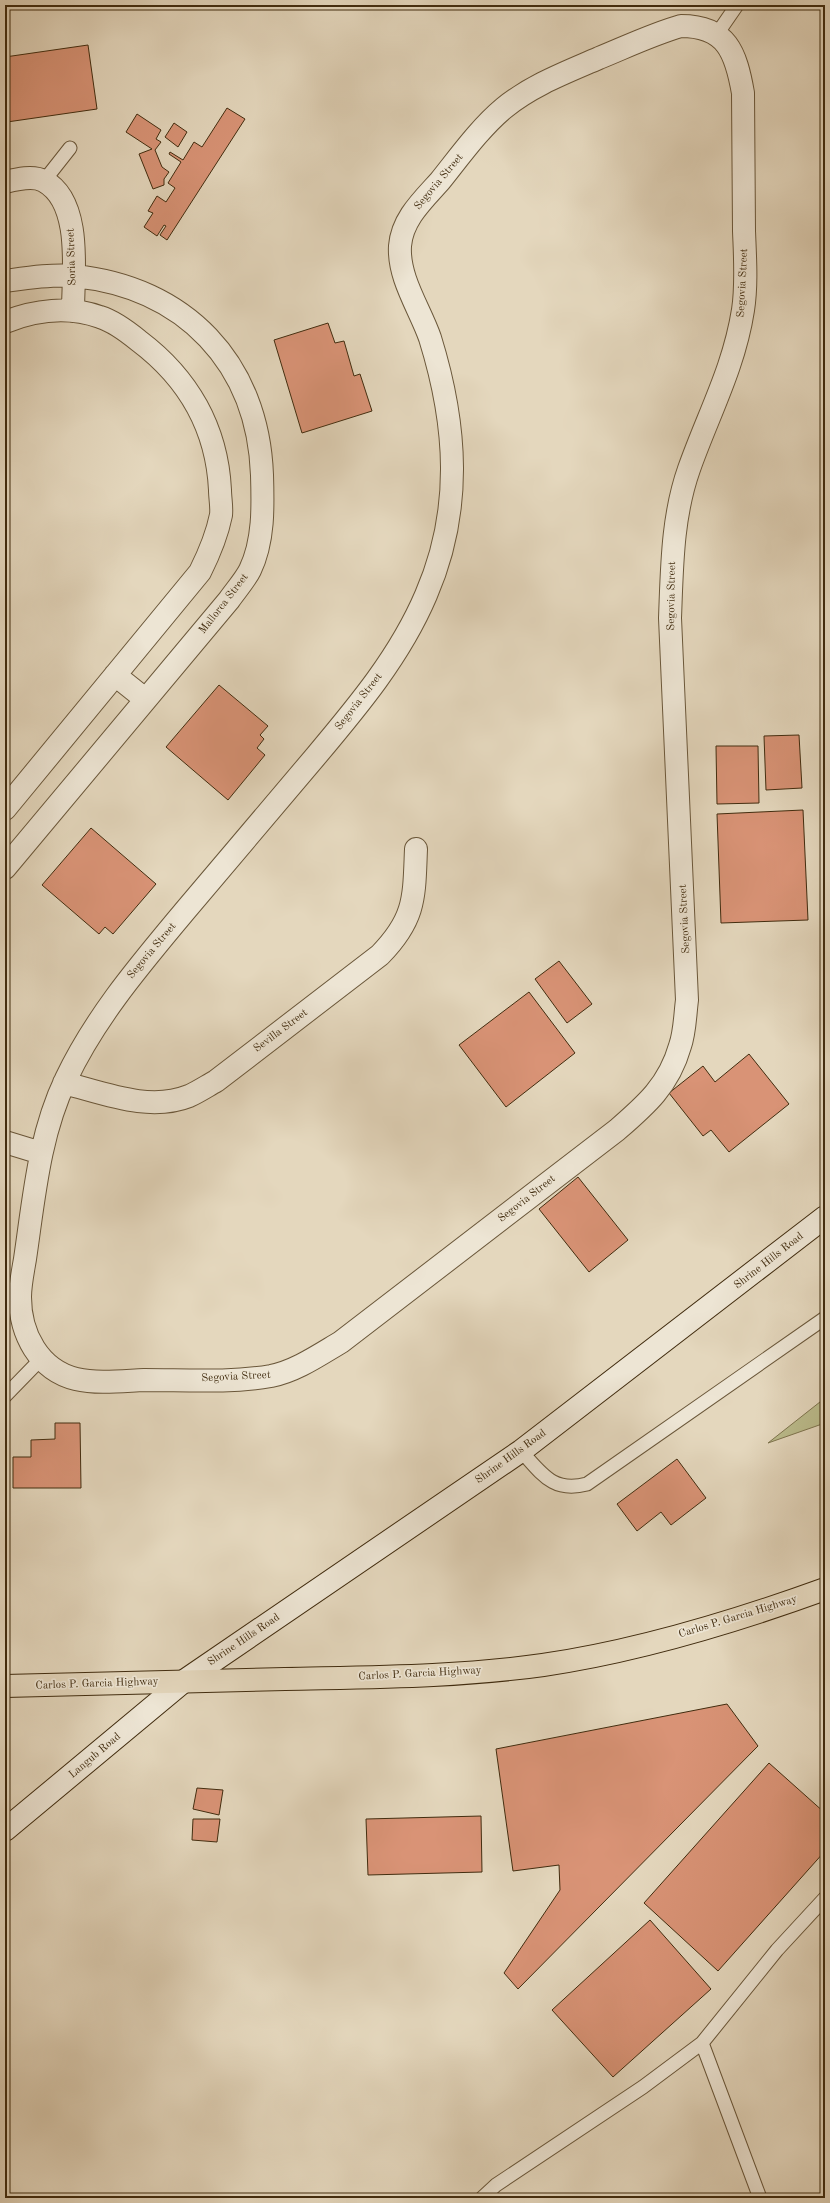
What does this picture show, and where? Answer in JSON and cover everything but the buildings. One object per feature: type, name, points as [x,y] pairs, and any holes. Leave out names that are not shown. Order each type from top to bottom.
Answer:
[{"type":"highway","name":"Carlos P. Garcia Highway","points":[[5,1686],[415,1676],[543,1665],[663,1640],[731,1621],[825,1589]]},
{"type":"street","name":"Segovia Street","points":[[681,26],[699,26],[717,34],[731,51],[738,69],[743,92],[744,308],[735,350],[723,386],[688,470],[676,516],[672,560],[670,618],[687,1000],[681,1045],[667,1079],[646,1105],[617,1130],[341,1342],[307,1362],[275,1375],[237,1379],[103,1381],[78,1380],[58,1372],[41,1359],[29,1342],[22,1321],[20,1295],[41,1153],[51,1115],[64,1083],[80,1052],[126,982],[359,704],[396,653],[426,597],[444,545],[453,489],[450,430],[442,378],[428,333],[402,268],[400,247],[404,226],[416,208],[490,122],[506,106],[531,90],[556,77],[662,32],[681,26]]},
{"type":"street","points":[[5,182],[29,178],[44,181]]},
{"type":"street","name":"Soria Street","points":[[44,181],[63,200],[73,233],[73,311]]},
{"type":"street","name":"Mallorca Street","points":[[5,281],[73,276],[110,282],[145,294],[174,308],[202,329],[223,354],[241,386],[255,423],[262,459],[263,497],[261,532],[250,570],[229,600],[5,868]]},
{"type":"street","points":[[5,322],[44,311],[73,311],[101,317],[131,335],[154,352],[178,378],[199,408],[213,442],[220,480],[221,514],[212,546],[200,572],[5,810]]},
{"type":"street","points":[[115,675],[145,699]]},
{"type":"street","name":"Sevilla Street","points":[[64,1083],[133,1101],[163,1103],[189,1096],[216,1081],[380,955],[397,938],[409,918],[414,894],[416,849]]},
{"type":"street","points":[[5,1142],[41,1153]]},
{"type":"street","name":"Shrine Hills Road","points":[[184,1681],[521,1451],[825,1217]]},
{"type":"street","name":"Langub Road","points":[[5,1830],[184,1681]]},
{"type":"lane","points":[[717,34],[737,5]]},
{"type":"lane","points":[[44,181],[70,148]]},
{"type":"lane","points":[[521,1451],[543,1475],[554,1483],[564,1487],[576,1487],[587,1484],[825,1318]]},
{"type":"lane","points":[[5,1396],[41,1359]]},
{"type":"lane","points":[[482,2198],[496,2185],[643,2087],[702,2043],[777,1950],[825,1898]]},
{"type":"lane","points":[[702,2043],[760,2198]]},
{"type":"green space","points":[[825,1398],[825,1423],[768,1443]]}]
